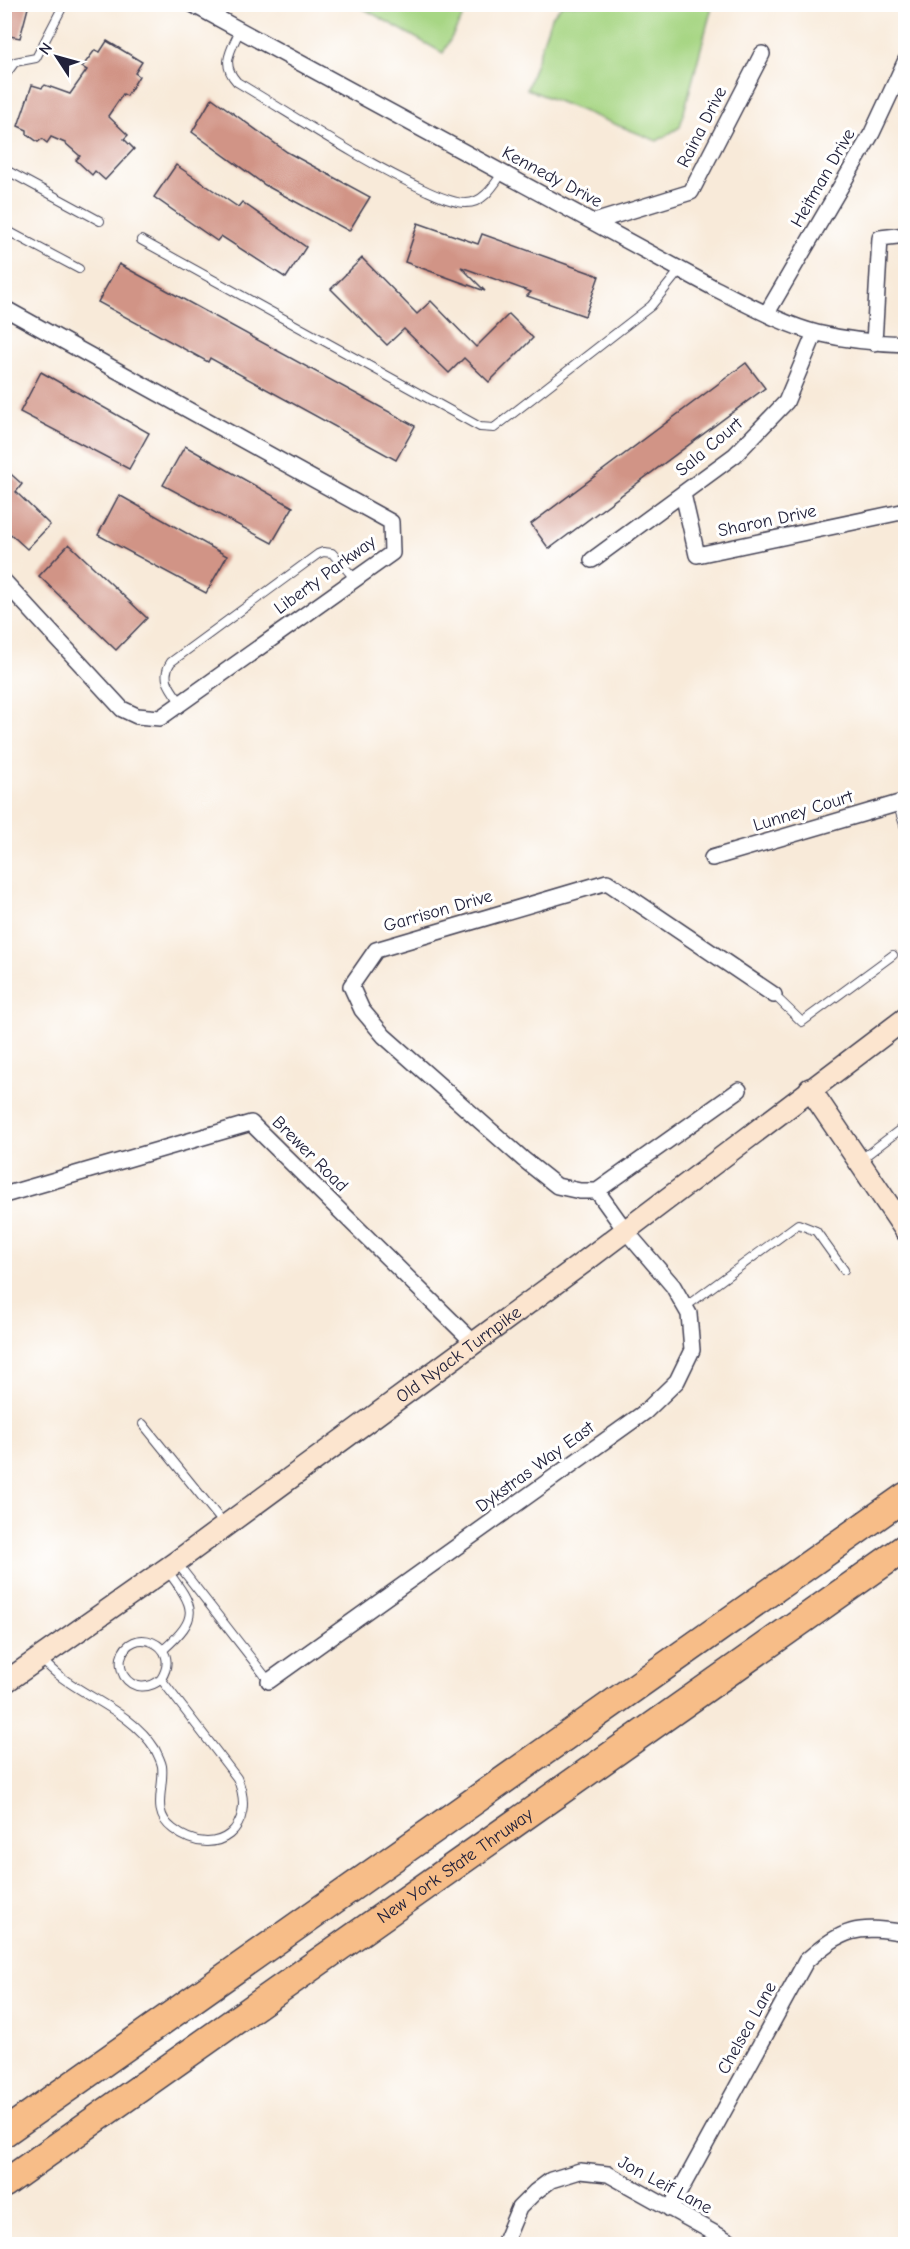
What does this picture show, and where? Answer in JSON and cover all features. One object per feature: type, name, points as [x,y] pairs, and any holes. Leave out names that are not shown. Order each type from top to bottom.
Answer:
[{"type":"highway","points":[[4,2133],[906,1496]]},
{"type":"highway","name":"New York State Thruway","points":[[4,2184],[906,1547]]},
{"type":"street","name":"Kennedy Drive","points":[[192,4],[680,270],[767,313],[815,333],[874,343],[906,344]]},
{"type":"street","name":"Raina Drive","points":[[594,222],[691,192],[762,54]]},
{"type":"street","name":"Heitman Drive","points":[[767,313],[872,133],[906,60]]},
{"type":"street","points":[[874,343],[880,238],[906,235]]},
{"type":"street","name":"Liberty Parkway","points":[[4,308],[391,522],[392,553],[160,718],[137,716],[122,709],[4,581]]},
{"type":"street","name":"Sala Court","points":[[592,560],[735,455],[786,402],[815,333]]},
{"type":"street","name":"Sharon Drive","points":[[683,494],[697,555],[906,512]]},
{"type":"street","name":"Lunney Court","points":[[712,858],[901,802]]},
{"type":"street","name":"Garrison Drive","points":[[597,1191],[580,1191],[557,1186],[523,1159],[384,1036],[362,1010],[351,986],[376,950],[607,882],[774,994]]},
{"type":"street","name":"Old Nyack Turnpike","points":[[4,1683],[171,1565],[625,1230],[906,1018]]},
{"type":"street","points":[[810,1089],[906,1231]]},
{"type":"street","points":[[625,1230],[597,1191],[740,1090]]},
{"type":"street","name":"Brewer Road","points":[[4,1195],[251,1123],[473,1342]]},
{"type":"street","name":"Dykstras Way East","points":[[269,1682],[645,1412],[676,1381],[692,1350],[689,1314],[673,1286],[625,1230]]},
{"type":"street","name":"Chelsea Lane","points":[[670,2209],[806,1961],[848,1931],[878,1928],[906,1933]]},
{"type":"street","name":"Jon Leif Lane","points":[[504,2244],[519,2208],[535,2192],[551,2180],[580,2171],[608,2174],[734,2244]]},
{"type":"lane","points":[[4,77],[15,62],[36,58],[64,4]]},
{"type":"lane","points":[[240,30],[227,58],[226,67],[237,82],[400,179],[455,202],[466,203],[477,200],[489,192],[503,172]]},
{"type":"lane","points":[[4,170],[100,220]]},
{"type":"lane","points":[[4,229],[79,269]]},
{"type":"lane","points":[[141,240],[480,427],[494,428],[651,306],[680,270]]},
{"type":"lane","points":[[181,703],[167,683],[167,668],[171,662],[318,554],[332,553],[355,579]]},
{"type":"lane","points":[[901,802],[906,831]]},
{"type":"lane","points":[[774,994],[802,1022],[892,955]]},
{"type":"lane","points":[[858,1161],[906,1125]]},
{"type":"lane","points":[[685,1307],[798,1224],[816,1231],[844,1270]]},
{"type":"lane","points":[[143,1424],[225,1525]]},
{"type":"lane","points":[[171,1565],[269,1682]]},
{"type":"lane","points":[[163,1650],[188,1623],[191,1609],[188,1598],[171,1565]]},
{"type":"lane","points":[[150,1641],[163,1650],[167,1665],[161,1680],[148,1686],[133,1685],[123,1674],[121,1660],[123,1652],[135,1642],[150,1641]]},
{"type":"lane","points":[[40,1658],[61,1677],[136,1727],[154,1748],[162,1765],[158,1801],[162,1816],[171,1828],[201,1843],[220,1840],[236,1828],[244,1810],[244,1793],[237,1778],[161,1680]]},
{"type":"green space","points":[[708,4],[712,7],[680,127],[657,141],[527,89],[551,18],[562,5]]},
{"type":"green space","points":[[357,5],[469,5],[443,53]]},
{"type":"building","points":[[4,4],[29,4],[20,38],[4,35]]},
{"type":"building","points":[[107,41],[142,62],[135,73],[139,76],[127,96],[123,94],[108,116],[128,135],[124,139],[134,149],[105,180],[95,171],[92,175],[76,160],[80,156],[65,143],[51,137],[47,143],[42,139],[38,142],[27,134],[27,130],[18,126],[32,85],[42,88],[45,85],[70,94],[87,70],[82,67],[95,50],[100,52]]},
{"type":"building","points":[[212,98],[287,152],[370,197],[349,231],[265,185],[192,132]]},
{"type":"building","points":[[176,165],[238,207],[242,202],[306,247],[286,278],[221,236],[217,241],[154,197]]},
{"type":"building","points":[[418,223],[478,244],[482,234],[599,276],[585,316],[527,296],[531,292],[461,267],[485,291],[405,262]]},
{"type":"building","points":[[362,258],[417,314],[431,301],[476,347],[509,314],[533,338],[489,382],[464,358],[449,373],[404,329],[387,345],[331,289]]},
{"type":"building","points":[[119,264],[415,426],[396,460],[210,358],[208,362],[98,302]]},
{"type":"building","points":[[746,363],[765,388],[549,549],[531,524]]},
{"type":"building","points":[[41,372],[149,433],[129,469],[20,412]]},
{"type":"building","points":[[185,446],[293,507],[272,543],[163,485]]},
{"type":"building","points":[[4,468],[22,484],[16,492],[50,525],[27,549],[4,528]]},
{"type":"building","points":[[119,495],[227,556],[206,593],[98,535]]},
{"type":"building","points":[[69,544],[147,618],[116,650],[39,576]]}]
